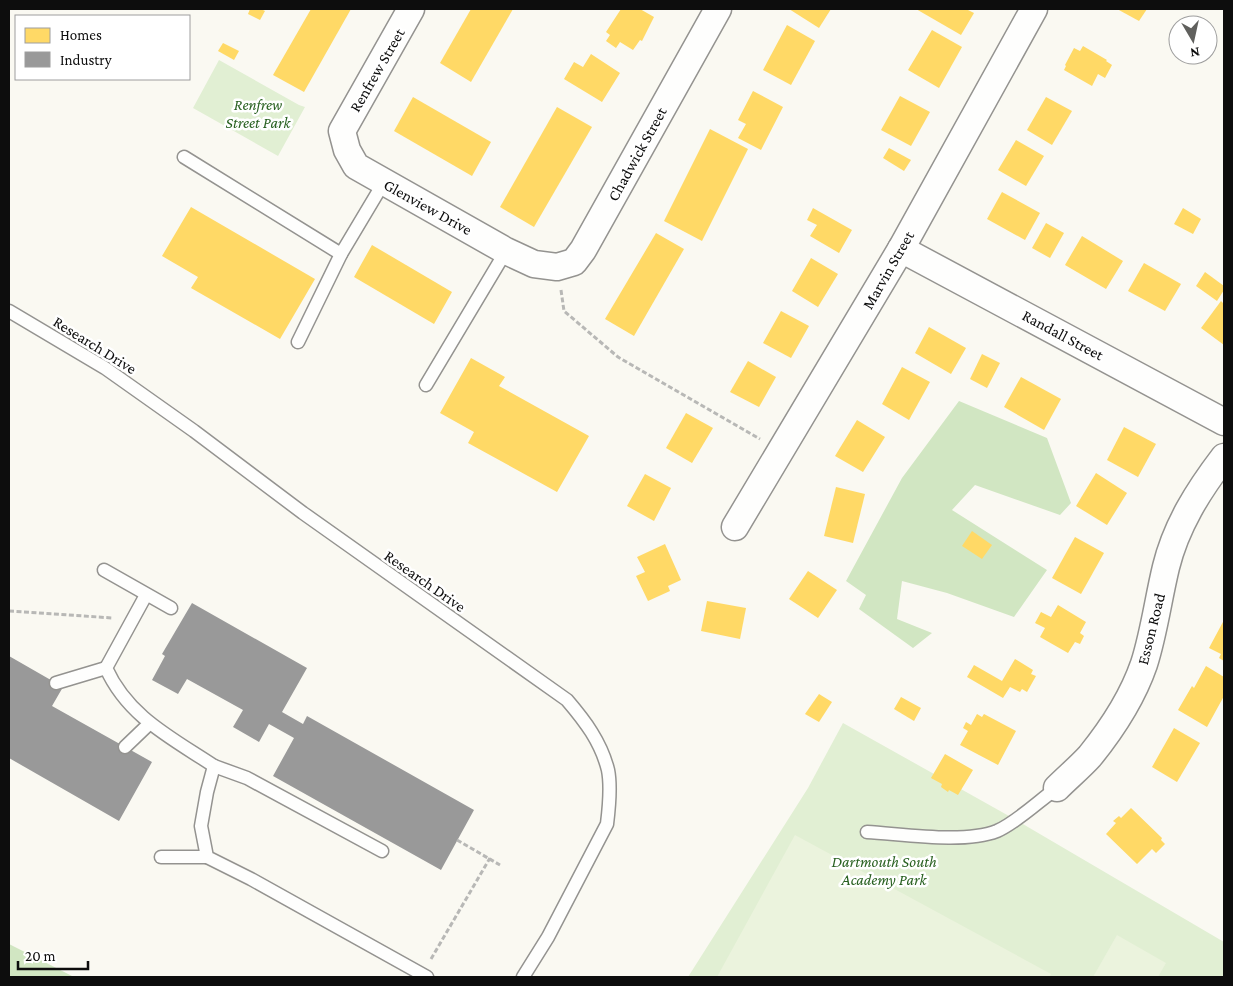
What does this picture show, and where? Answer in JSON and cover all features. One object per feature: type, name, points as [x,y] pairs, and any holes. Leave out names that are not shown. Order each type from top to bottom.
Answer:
[{"type":"street","name":"Renfrew Street","points":[[342,131],[411,9]]},
{"type":"street","name":"Chadwick Street","points":[[546,266],[574,262],[583,250],[718,9]]},
{"type":"street","name":"Marvin Street","points":[[736,527],[901,249],[1034,9]]},
{"type":"street","name":"Glenview Drive","points":[[342,131],[347,150],[356,166],[506,251],[546,266]]},
{"type":"street","name":"Randall Street","points":[[901,249],[1224,422]]},
{"type":"street","name":"Esson Road","points":[[1057,788],[1089,756],[1124,706],[1143,665],[1158,611],[1166,567],[1175,536],[1191,504],[1224,457]]},
{"type":"lane","points":[[184,157],[341,254]]},
{"type":"lane","points":[[298,342],[341,254],[384,182]]},
{"type":"lane","points":[[426,385],[506,251]]},
{"type":"lane","name":"Research Drive","points":[[9,311],[105,368],[194,431],[303,513],[567,700],[587,723],[608,770],[607,824],[548,937],[523,977]]},
{"type":"lane","points":[[104,570],[171,608]]},
{"type":"lane","points":[[56,683],[106,668],[146,595]]},
{"type":"lane","points":[[106,668],[113,684],[127,703],[149,724],[214,766],[247,778],[382,851]]},
{"type":"lane","points":[[125,747],[149,724]]},
{"type":"lane","points":[[206,857],[201,826],[214,766]]},
{"type":"lane","points":[[867,832],[963,838],[997,831],[1057,788]]},
{"type":"lane","points":[[161,857],[206,857],[251,879],[425,976]]},
{"type":"path","points":[[546,266],[564,311],[618,357],[780,451]]},
{"type":"path","points":[[9,611],[133,619]]},
{"type":"path","points":[[457,840],[500,865]]},
{"type":"path","points":[[425,976],[490,858]]},
{"type":"green space","name":"Renfrew Street Park","points":[[219,60],[305,107],[278,156],[193,108]]},
{"type":"green space","points":[[959,401],[1047,438],[1071,503],[1060,515],[975,485],[952,510],[1047,570],[1014,617],[947,593],[902,581],[897,619],[932,633],[913,648],[859,609],[866,595],[846,581],[902,478]]},
{"type":"green space","name":"Dartmouth South Academy Park","points":[[843,723],[1009,816],[1224,942],[1224,977],[688,977],[808,788]]},
{"type":"green space","points":[[795,835],[1051,974],[1049,977],[717,977]]},
{"type":"green space","points":[[1117,935],[1166,963],[1158,977],[1093,977]]},
{"type":"green space","points":[[9,944],[74,977],[9,977]]},
{"type":"building: Homes","points":[[250,9],[265,11],[260,20],[248,14]]},
{"type":"building: Homes","points":[[311,9],[351,9],[304,92],[273,75]]},
{"type":"building: Homes","points":[[471,9],[513,9],[471,82],[440,63]]},
{"type":"building: Homes","points":[[621,9],[640,9],[654,17],[642,41],[640,40],[633,50],[620,42],[616,48],[606,41],[610,35],[606,32]]},
{"type":"building: Homes","points":[[789,9],[831,9],[819,28]]},
{"type":"building: Homes","points":[[916,9],[966,9],[974,13],[961,35]]},
{"type":"building: Homes","points":[[1117,9],[1147,9],[1139,21]]},
{"type":"building: Homes","points":[[787,25],[815,41],[791,85],[763,70]]},
{"type":"building: Homes","points":[[932,30],[962,47],[939,88],[908,70]]},
{"type":"building: Homes","points":[[223,43],[239,51],[234,60],[218,51]]},
{"type":"building: Homes","points":[[1083,46],[1112,65],[1105,78],[1098,74],[1092,86],[1064,70],[1074,48],[1080,51]]},
{"type":"building: Homes","points":[[591,54],[620,73],[602,102],[564,79],[574,62],[583,67]]},
{"type":"building: Homes","points":[[753,91],[783,107],[761,150],[738,138],[746,124],[738,120]]},
{"type":"building: Homes","points":[[900,96],[930,112],[911,146],[881,130]]},
{"type":"building: Homes","points":[[413,97],[491,142],[472,176],[394,131]]},
{"type":"building: Homes","points":[[1046,97],[1072,111],[1052,145],[1027,130]]},
{"type":"building: Homes","points":[[557,107],[592,127],[534,227],[500,207]]},
{"type":"building: Homes","points":[[710,129],[748,149],[702,241],[664,221]]},
{"type":"building: Homes","points":[[1016,140],[1044,156],[1026,186],[998,170]]},
{"type":"building: Homes","points":[[889,148],[911,160],[904,171],[883,158]]},
{"type":"building: Homes","points":[[1002,192],[1040,213],[1025,240],[987,219]]},
{"type":"building: Homes","points":[[191,207],[315,279],[280,339],[191,288],[198,277],[162,256]]},
{"type":"building: Homes","points":[[813,208],[852,230],[839,253],[810,236],[817,225],[807,220]]},
{"type":"building: Homes","points":[[1183,208],[1201,219],[1193,234],[1174,224]]},
{"type":"building: Homes","points":[[1046,223],[1064,233],[1050,258],[1032,248]]},
{"type":"building: Homes","points":[[656,233],[684,249],[634,336],[605,319]]},
{"type":"building: Homes","points":[[1082,236],[1123,261],[1106,289],[1065,265]]},
{"type":"building: Homes","points":[[372,245],[452,292],[434,324],[354,277]]},
{"type":"building: Homes","points":[[811,258],[838,274],[818,307],[792,291]]},
{"type":"building: Homes","points":[[1144,263],[1181,284],[1165,311],[1128,291]]},
{"type":"building: Homes","points":[[1205,272],[1224,286],[1224,290],[1217,301],[1196,286]]},
{"type":"building: Homes","points":[[1221,301],[1224,304],[1224,345],[1201,328]]},
{"type":"building: Homes","points":[[781,311],[809,326],[791,358],[763,343]]},
{"type":"building: Homes","points":[[929,327],[966,348],[951,374],[915,353]]},
{"type":"building: Homes","points":[[982,354],[1000,363],[987,388],[970,379]]},
{"type":"building: Homes","points":[[471,358],[505,377],[499,386],[589,436],[557,492],[468,443],[474,432],[440,413]]},
{"type":"building: Homes","points":[[748,361],[776,377],[759,407],[730,392]]},
{"type":"building: Homes","points":[[902,367],[930,382],[909,420],[882,404]]},
{"type":"building: Homes","points":[[1021,377],[1061,399],[1044,430],[1004,407]]},
{"type":"building: Homes","points":[[686,413],[713,428],[692,463],[666,448]]},
{"type":"building: Homes","points":[[857,420],[885,437],[863,472],[835,456]]},
{"type":"building: Homes","points":[[1124,427],[1156,444],[1138,477],[1107,460]]},
{"type":"building: Homes","points":[[1096,473],[1127,493],[1107,525],[1076,506]]},
{"type":"building: Homes","points":[[645,474],[671,488],[654,521],[627,506]]},
{"type":"building: Homes","points":[[836,487],[865,494],[853,543],[824,536]]},
{"type":"building: Homes","points":[[972,531],[992,545],[982,559],[962,546]]},
{"type":"building: Homes","points":[[1075,537],[1104,553],[1081,594],[1052,578]]},
{"type":"building: Homes","points":[[665,544],[681,580],[668,586],[670,591],[648,601],[636,576],[645,572],[637,557]]},
{"type":"building: Homes","points":[[808,571],[837,590],[818,618],[789,599]]},
{"type":"building: Homes","points":[[707,601],[746,608],[740,639],[701,631]]},
{"type":"building: Homes","points":[[1058,605],[1086,622],[1080,633],[1084,636],[1080,644],[1075,642],[1068,653],[1040,637],[1045,628],[1035,623],[1041,612],[1051,617]]},
{"type":"building: Homes","points":[[1224,620],[1224,661],[1219,658],[1221,654],[1209,648]]},
{"type":"building: Homes","points":[[1015,659],[1033,670],[1031,674],[1036,676],[1027,692],[1022,689],[1020,692],[1010,687],[1003,698],[967,677],[974,665],[1002,681]]},
{"type":"building: Homes","points":[[1206,666],[1224,677],[1224,696],[1207,727],[1178,710],[1192,686],[1194,688]]},
{"type":"building: Homes","points":[[819,694],[832,702],[819,722],[805,714]]},
{"type":"building: Homes","points":[[901,697],[921,708],[914,721],[894,709]]},
{"type":"building: Homes","points":[[977,714],[982,717],[984,714],[1016,731],[998,765],[960,745],[968,731],[963,728],[966,722],[971,725]]},
{"type":"building: Homes","points":[[1174,728],[1200,743],[1177,782],[1152,767]]},
{"type":"building: Homes","points":[[945,754],[973,770],[958,795],[949,790],[948,792],[941,787],[942,784],[931,778]]},
{"type":"building: Homes","points":[[1131,808],[1162,838],[1161,840],[1165,844],[1156,853],[1152,849],[1137,864],[1106,834],[1116,823],[1113,821],[1119,816],[1121,818]]},
{"type":"building: Industry","points":[[192,603],[307,668],[282,712],[303,724],[307,716],[474,810],[441,870],[273,776],[294,738],[269,724],[259,742],[233,727],[243,710],[187,679],[178,694],[152,680],[165,656],[162,654]]},
{"type":"building: Industry","points":[[9,656],[63,687],[52,706],[152,762],[119,821],[9,758]]}]
